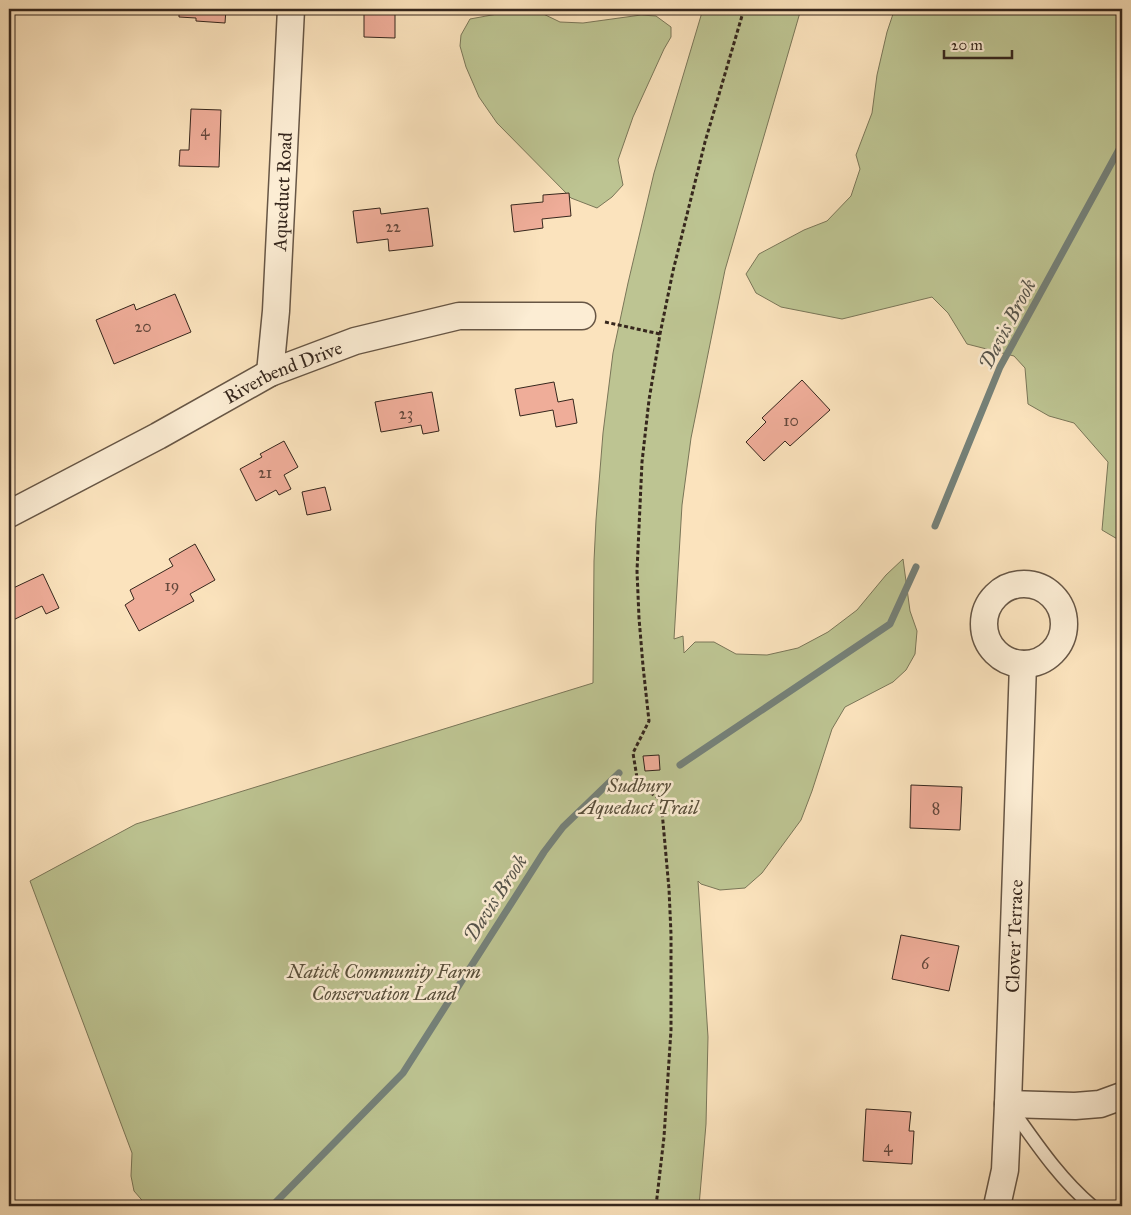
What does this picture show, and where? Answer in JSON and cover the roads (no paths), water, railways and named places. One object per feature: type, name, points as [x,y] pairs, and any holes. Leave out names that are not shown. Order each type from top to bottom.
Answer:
[{"type":"street","name":"Aqueduct Road","points":[[270,373],[276,311],[291,9]]},
{"type":"street","name":"Riverbend Drive","points":[[9,514],[158,436],[270,373],[355,341],[458,316],[582,316]]},
{"type":"street","name":"Clover Terrace","points":[[997,1206],[1005,1170],[1023,664]]},
{"type":"street","points":[[1008,1104],[1076,1106],[1100,1104],[1122,1096]]},
{"type":"lane","points":[[1008,1104],[1052,1166],[1067,1184],[1092,1206]]},
{"type":"waterway","name":"Davis Brook","points":[[935,526],[1000,367],[1122,144]]},
{"type":"waterway","name":"Davis Brook","points":[[680,765],[890,624],[916,567]]},
{"type":"waterway","name":"Davis Brook","points":[[272,1206],[403,1073],[544,852],[563,827],[619,773]]},
{"type":"park label","name":"Sudbury Aqueduct Trail","points":[[639,796]]},
{"type":"park label","name":"Natick Community Farm Conservation Land","points":[[384,982]]}]
